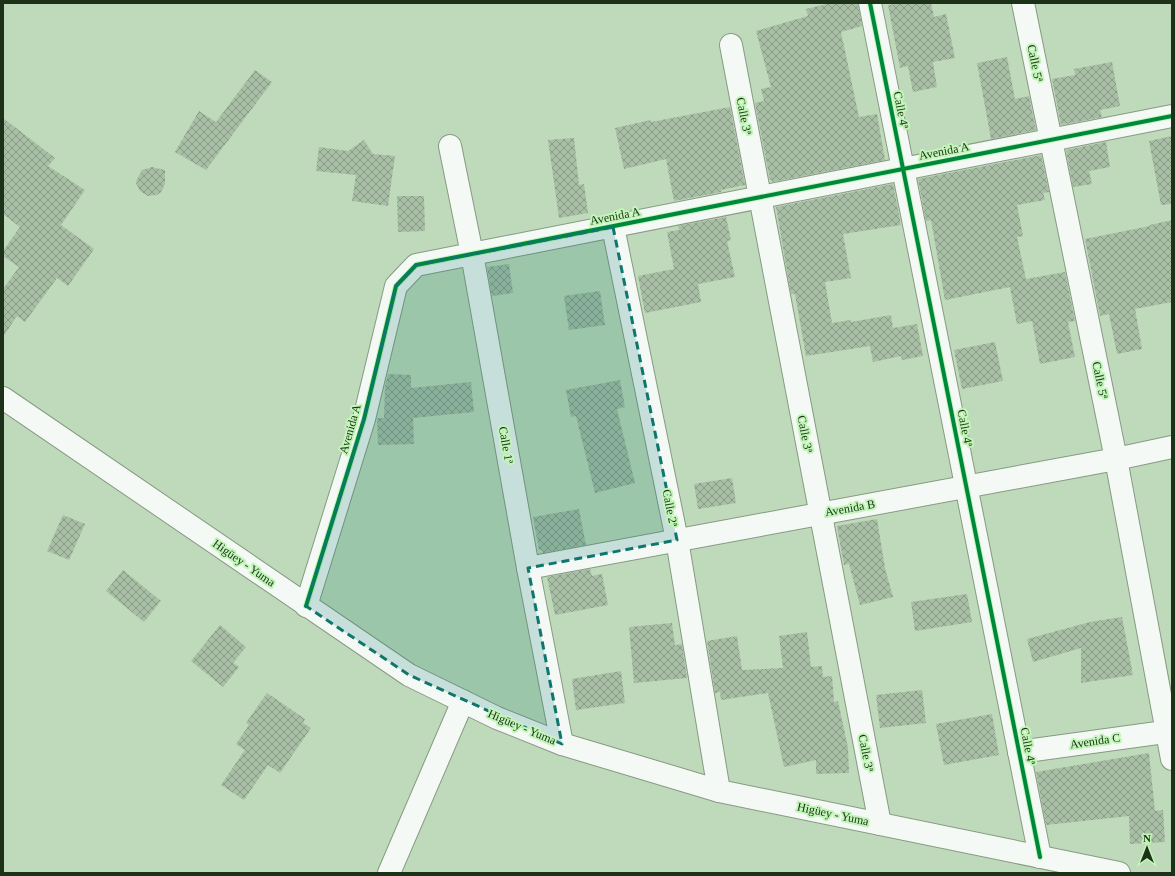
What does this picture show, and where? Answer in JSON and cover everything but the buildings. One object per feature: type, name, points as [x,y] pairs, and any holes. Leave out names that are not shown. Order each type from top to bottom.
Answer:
[{"type":"street","name":"Calle 4ª","points":[[870,3],[1040,857]]},
{"type":"street","name":"Calle 5ª","points":[[1023,3],[1170,732],[1172,759]]},
{"type":"street","name":"Calle 3ª","points":[[730,45],[880,824]]},
{"type":"street","name":"Avenida A","points":[[306,606],[364,419],[396,286],[416,265],[1172,116]]},
{"type":"street","name":"Calle 1ª","points":[[450,146],[472,254],[528,568],[562,744]]},
{"type":"street","name":"Calle 2ª","points":[[613,227],[677,540],[719,791]]},
{"type":"street","name":"Higüey - Yuma","points":[[3,398],[409,675],[497,718],[562,744],[719,791],[1119,873]]},
{"type":"street","name":"Avenida B","points":[[528,568],[1116,459],[1172,447]]},
{"type":"street","points":[[389,873],[463,701]]},
{"type":"street","name":"Avenida C","points":[[1019,752],[1170,732]]},
{"type":"highlighted area","points":[[613,227],[677,540],[528,568],[562,744],[409,675],[306,606],[364,419],[396,286],[416,265]]},
{"type":"cycle path","points":[[870,3],[1040,857]]},
{"type":"cycle path","points":[[306,606],[364,419],[396,286],[416,265],[1172,116]]}]
